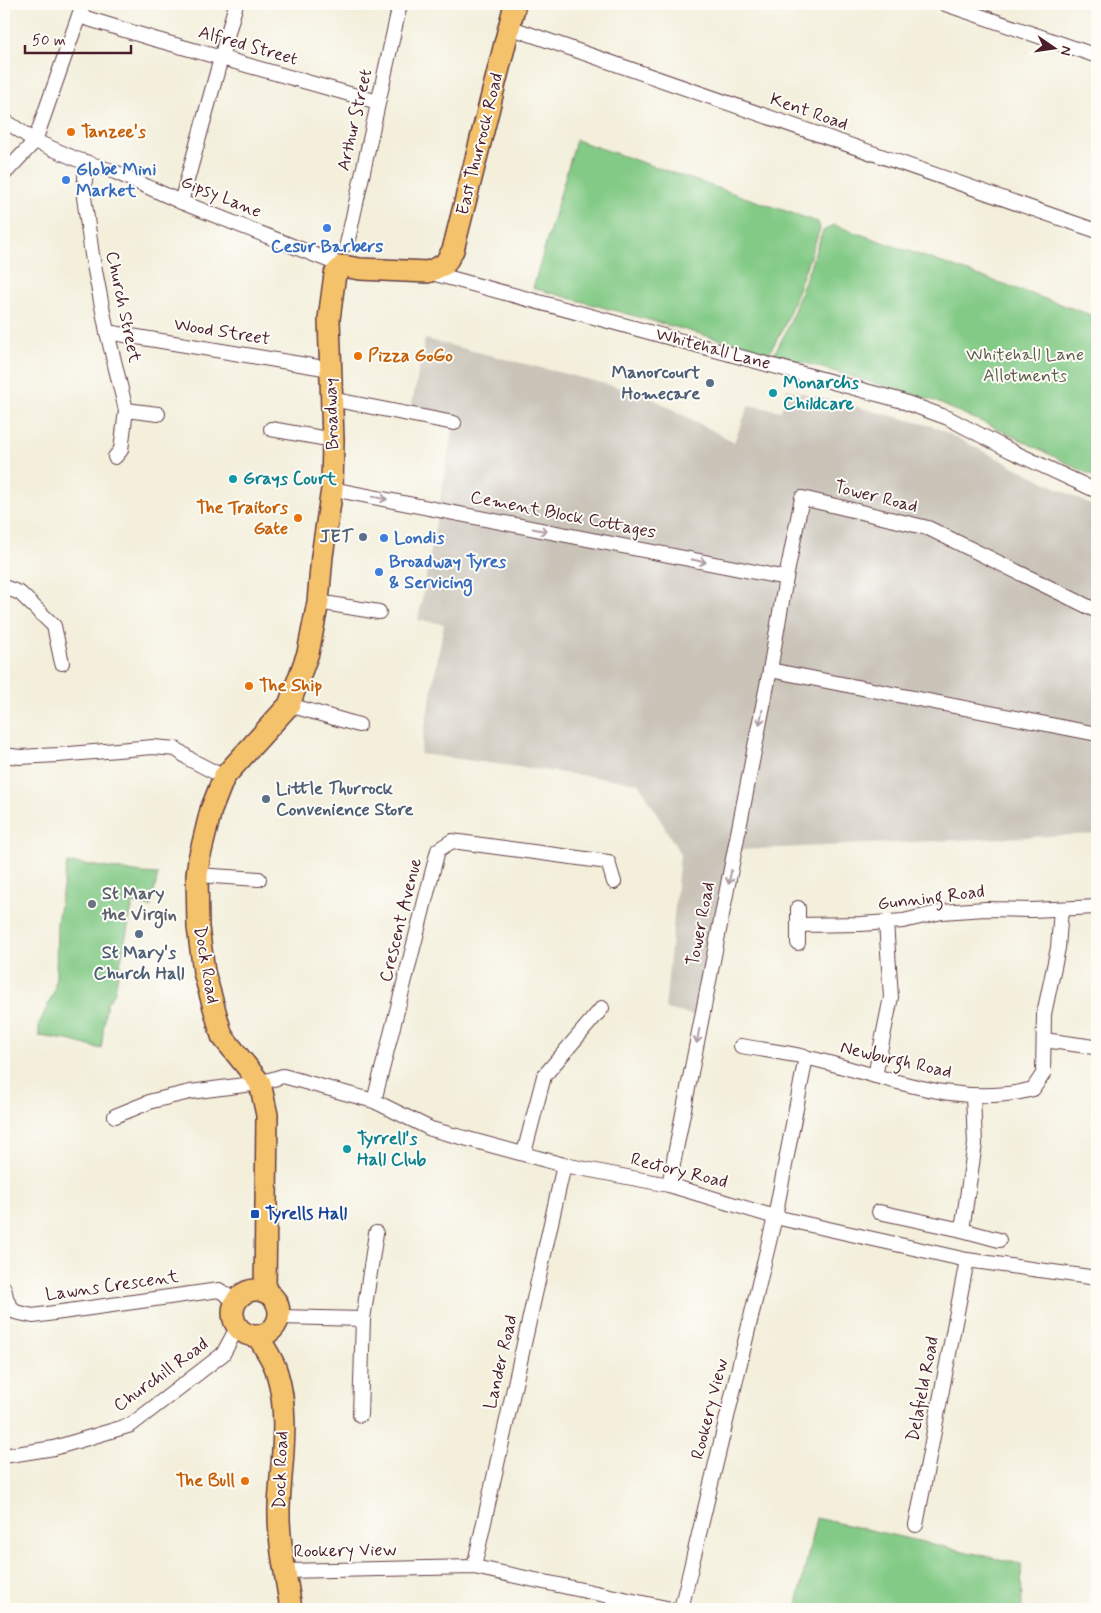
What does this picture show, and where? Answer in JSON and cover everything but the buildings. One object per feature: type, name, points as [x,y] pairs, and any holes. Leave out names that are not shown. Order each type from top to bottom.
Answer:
[{"type":"main road","name":"East Thurrock Road","points":[[428,272],[445,264],[453,250],[515,4]]},
{"type":"main road","name":"Whitehall Lane","points":[[343,266],[360,269],[428,272]]},
{"type":"main road","name":"Broadway","points":[[308,653],[318,602],[322,556],[332,489],[333,440],[329,319],[335,274],[343,266]]},
{"type":"main road","name":"Dock Road","points":[[265,1292],[267,1115],[260,1083],[222,1036],[204,972],[198,927],[197,875],[209,818],[224,777],[288,705],[308,653]]},
{"type":"main road","points":[[253,1291],[265,1292],[272,1296],[276,1302],[279,1316],[272,1330],[258,1336],[250,1335],[238,1326],[234,1314],[237,1302],[241,1297],[253,1291]]},
{"type":"main road","name":"Dock Road","points":[[258,1336],[277,1372],[283,1400],[284,1453],[279,1507],[280,1538],[291,1609]]},
{"type":"street","points":[[181,202],[236,4]]},
{"type":"street","name":"Arthur Street","points":[[347,244],[400,4]]},
{"type":"street","points":[[945,4],[1097,56]]},
{"type":"street","points":[[4,174],[35,141],[80,8]]},
{"type":"street","name":"Alfred Street","points":[[80,8],[220,58],[378,102]]},
{"type":"street","name":"Kent Road","points":[[509,27],[1097,231]]},
{"type":"street","name":"Gipsy Lane","points":[[4,120],[35,141],[114,172],[181,202],[343,266]]},
{"type":"street","name":"Church Street","points":[[86,162],[84,197],[92,255],[107,332],[126,410],[121,450],[115,457]]},
{"type":"street","name":"Whitehall Lane","points":[[428,272],[898,400],[948,418],[1011,451],[1097,491]]},
{"type":"street","name":"Wood Street","points":[[107,332],[330,369]]},
{"type":"street","points":[[331,399],[454,423]]},
{"type":"street","points":[[126,410],[158,414]]},
{"type":"street","points":[[271,430],[333,440]]},
{"type":"street","name":"Cement Block Cottages","points":[[332,489],[786,578]]},
{"type":"street","name":"Tower Road","points":[[669,1185],[802,498],[928,528],[1097,611]]},
{"type":"street","points":[[4,587],[20,593],[54,626],[62,663]]},
{"type":"street","points":[[318,602],[379,612]]},
{"type":"street","points":[[770,670],[1097,734]]},
{"type":"street","points":[[288,705],[359,725]]},
{"type":"street","points":[[4,755],[20,757],[58,755],[153,747],[176,749],[191,760],[224,777]]},
{"type":"street","name":"Crescent Avenue","points":[[374,1100],[438,850],[452,841],[608,862],[614,882]]},
{"type":"street","points":[[197,875],[259,880]]},
{"type":"street","name":"Gunning Road","points":[[798,925],[903,921],[942,912],[985,909],[1032,910],[1097,907]]},
{"type":"street","points":[[798,908],[798,943]]},
{"type":"street","name":"Newburgh Road","points":[[741,1046],[806,1057],[914,1087],[973,1096],[1018,1093],[1033,1089],[1043,1074],[1044,1014],[1058,948],[1060,909]]},
{"type":"street","points":[[875,1076],[891,997],[886,922]]},
{"type":"street","points":[[524,1153],[544,1076],[602,1008]]},
{"type":"street","points":[[1044,1040],[1097,1049]]},
{"type":"street","points":[[776,1217],[806,1057]]},
{"type":"street","name":"Rectory Road","points":[[115,1116],[152,1101],[190,1092],[260,1083],[283,1076],[374,1100],[431,1129],[564,1165],[669,1185],[776,1217],[967,1260],[1097,1278]]},
{"type":"street","points":[[962,1230],[975,1144],[973,1096]]},
{"type":"street","name":"Lander Road","points":[[474,1567],[564,1165]]},
{"type":"street","points":[[879,1212],[998,1240]]},
{"type":"street","name":"Rookery View","points":[[681,1609],[776,1217]]},
{"type":"street","points":[[360,1415],[363,1319],[376,1234]]},
{"type":"street","name":"Delafield Road","points":[[916,1525],[967,1260]]},
{"type":"street","name":"Lawns Crescent","points":[[4,1288],[7,1301],[15,1312],[33,1316],[219,1290],[237,1302]]},
{"type":"street","points":[[279,1316],[363,1319]]},
{"type":"street","name":"Churchill Road","points":[[4,1456],[54,1448],[130,1425],[223,1354],[238,1326]]},
{"type":"street","name":"Rookery View","points":[[285,1571],[474,1567],[671,1609]]},
{"type":"shaded area","points":[[425,339],[642,393],[734,442],[749,405],[781,411],[787,389],[935,427],[1097,508],[1097,834],[735,850],[702,1017],[665,1009],[680,854],[639,783],[420,754],[444,624],[418,620],[454,423],[410,414]]},
{"type":"green space","points":[[576,140],[818,222],[820,229],[784,327],[769,353],[533,288]]},
{"type":"green space","name":"Whitehall Lane Allotments","points":[[834,225],[1097,317],[1097,478],[1007,433],[932,400],[774,354],[787,330],[823,231]]},
{"type":"green space","points":[[67,863],[158,874],[151,907],[133,903],[114,994],[108,1000],[106,1006],[101,1049],[68,1040],[39,1036],[39,1024],[54,992],[57,923]]},
{"type":"green space","points":[[816,1518],[1021,1564],[1022,1609],[796,1609]]},
{"type":"place","name":"Tanzee's","points":[[71,132]]},
{"type":"place","name":"Globe Mini Market","points":[[66,180]]},
{"type":"place","name":"Cesur Barbers","points":[[327,228]]},
{"type":"place","name":"Pizza GoGo","points":[[358,356]]},
{"type":"place","name":"Manorcourt Homecare","points":[[710,383]]},
{"type":"place","name":"Monarchs Childcare","points":[[773,393]]},
{"type":"place","name":"Grays Court","points":[[233,479]]},
{"type":"place","name":"The Traitors Gate","points":[[298,518]]},
{"type":"place","name":"JET","points":[[363,537]]},
{"type":"place","name":"Londis","points":[[384,538]]},
{"type":"place","name":"Broadway Tyres & Servicing","points":[[379,572]]},
{"type":"place","name":"The Ship","points":[[249,686]]},
{"type":"place","name":"Little Thurrock Convenience Store","points":[[266,799]]},
{"type":"place","name":"St Mary the Virgin","points":[[92,904]]},
{"type":"place","name":"St Mary's Church Hall","points":[[139,934]]},
{"type":"place","name":"Tyrrell's Hall Club","points":[[347,1149]]},
{"type":"place","name":"Tyrells Hall","points":[[255,1214]]},
{"type":"place","name":"The Bull","points":[[245,1481]]}]
